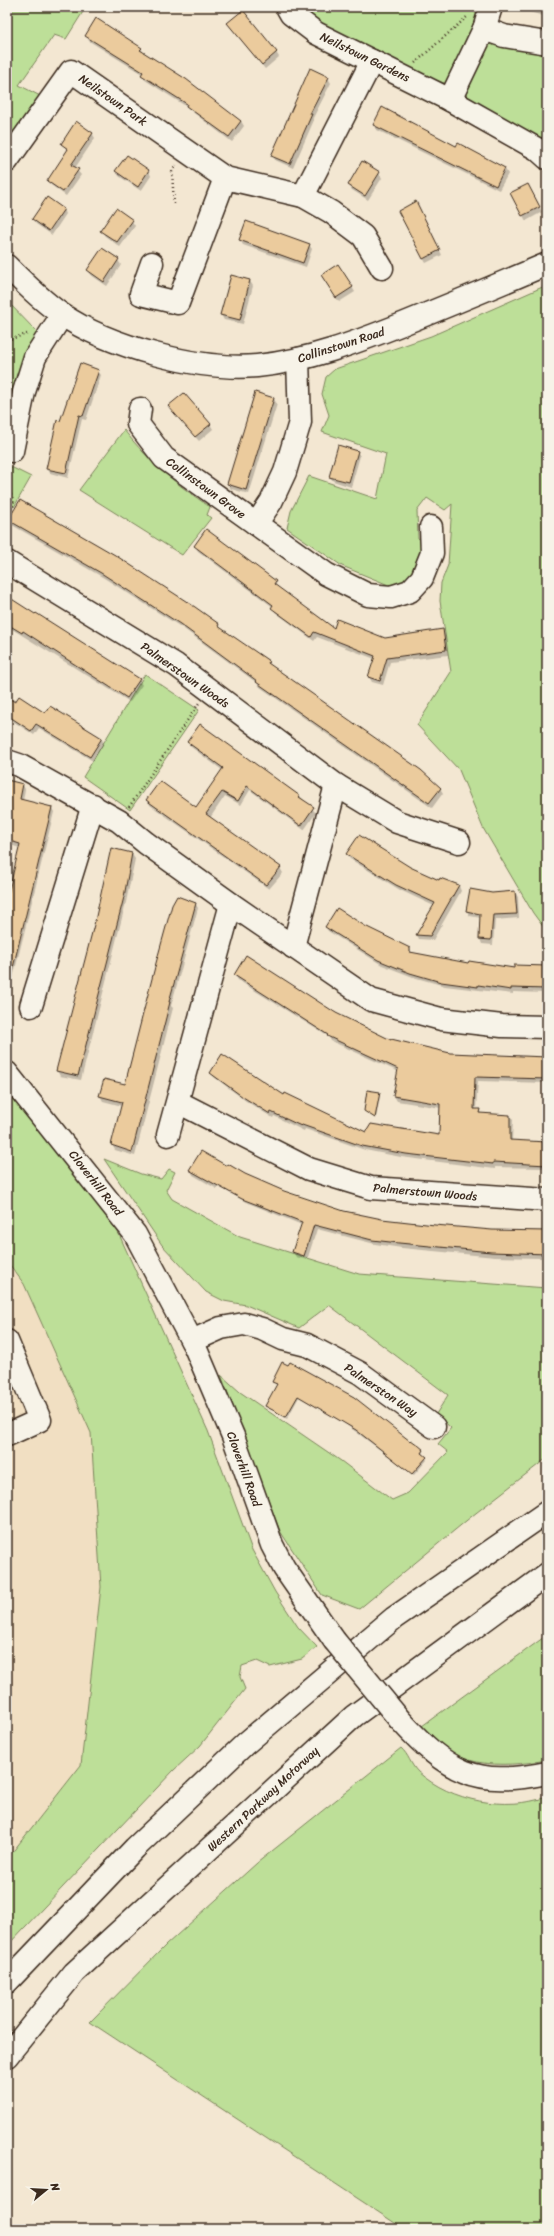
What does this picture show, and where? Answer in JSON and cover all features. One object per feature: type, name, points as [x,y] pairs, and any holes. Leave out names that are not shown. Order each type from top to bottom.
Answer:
[{"type":"main road","name":"Neilstown Gardens","points":[[287,7],[291,14],[316,33],[450,100],[537,149],[547,158]]},
{"type":"main road","points":[[450,100],[477,21],[492,7]]},
{"type":"main road","points":[[477,21],[504,36],[547,44]]},
{"type":"main road","points":[[303,196],[372,60]]},
{"type":"main road","name":"Neilstown Park","points":[[7,161],[71,71],[225,178],[303,196],[331,212],[363,236],[382,268]]},
{"type":"main road","points":[[152,263],[141,294],[178,303],[225,178]]},
{"type":"main road","name":"Collinstown Road","points":[[7,266],[38,298],[62,315],[102,336],[148,352],[208,366],[257,366],[298,359],[368,338],[547,264]]},
{"type":"main road","points":[[12,451],[24,392],[35,357],[62,315]]},
{"type":"main road","name":"Collinstown Grove","points":[[256,524],[271,502],[285,472],[300,422],[298,359]]},
{"type":"main road","name":"Collinstown Grove","points":[[140,409],[138,424],[164,458],[326,574],[368,595],[391,597],[410,591],[422,578],[432,554],[431,527]]},
{"type":"main road","name":"Palmerstown Woods","points":[[7,562],[176,665],[336,786],[397,822],[459,842]]},
{"type":"main road","points":[[7,761],[19,765],[93,804],[119,821],[146,843],[231,904],[371,1000],[441,1019],[502,1026],[547,1027]]},
{"type":"main road","points":[[293,947],[336,786]]},
{"type":"main road","points":[[31,1006],[93,804]]},
{"type":"main road","points":[[168,1135],[231,904]]},
{"type":"main road","name":"Cloverhill Road","points":[[7,1073],[135,1234],[192,1341],[233,1436],[272,1545],[284,1568],[334,1640],[400,1720],[426,1748],[457,1769],[477,1776],[497,1779],[519,1778],[547,1773]]},
{"type":"main road","name":"Palmerstown Woods","points":[[178,1102],[309,1169],[371,1188],[547,1200]]},
{"type":"main road","name":"Palmerston Way","points":[[192,1341],[221,1328],[244,1324],[262,1329],[283,1339],[307,1345],[360,1373],[434,1427]]},
{"type":"main road","points":[[7,1341],[40,1420],[7,1435]]},
{"type":"main road","points":[[7,1982],[135,1848],[245,1744],[394,1618],[547,1512]]},
{"type":"main road","name":"Western Parkway Motorway","points":[[7,2056],[74,1973],[354,1716],[547,1574]]},
{"type":"path","points":[[409,68],[477,21]]},
{"type":"path","points":[[174,204],[172,172],[178,160]]},
{"type":"path","points":[[7,340],[30,333]]},
{"type":"path","points":[[7,488],[11,492],[14,501],[11,510],[7,508]]},
{"type":"path","points":[[126,810],[200,702]]},
{"type":"shaded area","points":[[7,1261],[24,1284],[91,1433],[101,1587],[81,1765],[7,1859]]},
{"type":"green space","points":[[7,7],[86,7],[66,39],[54,35],[19,85],[44,98],[7,146]]},
{"type":"green space","points":[[301,7],[456,7],[472,10],[510,43],[547,54],[547,149],[481,107],[457,88],[404,68],[310,17]]},
{"type":"green space","points":[[547,285],[547,932],[533,913],[483,828],[459,770],[417,725],[451,672],[440,601],[441,583],[448,565],[452,504],[445,510],[427,498],[417,511],[418,538],[424,543],[419,572],[396,588],[342,566],[287,528],[291,511],[309,476],[377,499],[386,454],[322,432],[329,415],[322,394],[326,377],[335,369],[431,336]]},
{"type":"green space","points":[[7,301],[37,332],[13,386],[7,411]]},
{"type":"green space","points":[[124,430],[144,453],[164,472],[210,507],[207,515],[211,518],[182,555],[79,490]]},
{"type":"green space","points":[[7,465],[31,477],[14,507],[7,502]]},
{"type":"green space","points":[[145,674],[199,710],[130,810],[83,777]]},
{"type":"green space","points":[[7,1091],[113,1221],[208,1431],[252,1550],[275,1592],[298,1627],[317,1647],[302,1659],[270,1667],[257,1661],[242,1666],[240,1677],[245,1689],[200,1746],[174,1770],[7,1946],[7,1859],[81,1765],[101,1587],[91,1433],[24,1284],[7,1261]]},
{"type":"green space","points":[[104,1159],[141,1174],[161,1179],[169,1169],[175,1172],[166,1190],[172,1199],[240,1237],[359,1274],[547,1288],[547,1458],[472,1516],[359,1609],[322,1595],[280,1531],[221,1375],[240,1392],[341,1461],[392,1500],[408,1493],[448,1452],[438,1444],[451,1428],[436,1414],[448,1395],[329,1305],[299,1328],[246,1305],[224,1301],[206,1292],[162,1245]]},
{"type":"green space","points":[[547,1635],[547,1760],[529,1763],[494,1764],[462,1758],[447,1751],[434,1740],[422,1726]]},
{"type":"green space","points":[[401,1748],[418,1772],[447,1791],[463,1797],[497,1803],[514,1803],[547,1797],[547,2229],[404,2229],[90,2022],[166,1945],[257,1863]]},
{"type":"building","points":[[243,10],[277,52],[262,65],[227,23]]},
{"type":"building","points":[[96,18],[142,48],[140,50],[186,79],[241,121],[229,137],[186,106],[187,104],[141,75],[143,72],[85,36]]},
{"type":"building","points":[[310,68],[329,77],[310,114],[312,114],[290,164],[271,156]]},
{"type":"building","points":[[382,107],[456,146],[458,143],[505,168],[496,186],[373,125]]},
{"type":"building","points":[[76,121],[93,133],[71,165],[79,169],[63,192],[47,181],[68,149],[61,144]]},
{"type":"building","points":[[127,155],[149,170],[138,187],[115,171]]},
{"type":"building","points":[[362,161],[380,172],[365,196],[348,185]]},
{"type":"building","points":[[528,184],[540,207],[522,216],[510,193]]},
{"type":"building","points":[[47,197],[64,209],[49,231],[32,219]]},
{"type":"building","points":[[416,201],[440,250],[423,259],[398,211]]},
{"type":"building","points":[[116,208],[133,220],[117,242],[100,231]]},
{"type":"building","points":[[246,221],[310,244],[303,263],[239,240]]},
{"type":"building","points":[[102,248],[119,259],[104,282],[87,270]]},
{"type":"building","points":[[338,264],[353,287],[336,298],[321,275]]},
{"type":"building","points":[[231,275],[250,280],[240,320],[220,315]]},
{"type":"building","points":[[80,363],[99,370],[83,416],[79,415],[66,473],[46,469],[57,420],[60,421]]},
{"type":"building","points":[[255,392],[274,398],[246,490],[227,484]]},
{"type":"building","points":[[184,393],[211,424],[195,437],[168,406]]},
{"type":"building","points":[[338,445],[358,451],[349,482],[329,477]]},
{"type":"building","points":[[20,500],[115,555],[195,607],[219,624],[218,626],[269,661],[268,663],[421,770],[441,788],[429,803],[256,682],[257,681],[180,624],[101,573],[8,520]]},
{"type":"building","points":[[206,529],[276,581],[274,584],[334,628],[337,619],[385,638],[443,629],[446,650],[387,658],[380,681],[368,677],[375,656],[314,632],[311,637],[271,608],[273,605],[194,546]]},
{"type":"building","points":[[7,596],[140,679],[127,698],[23,631],[22,633],[7,624]]},
{"type":"building","points":[[19,696],[45,713],[50,706],[102,738],[90,757],[36,724],[31,731],[7,715],[7,697],[15,702]]},
{"type":"building","points":[[200,724],[314,807],[301,826],[247,786],[238,801],[222,792],[206,814],[281,867],[266,885],[146,800],[160,781],[196,807],[223,768],[187,742]]},
{"type":"building","points":[[7,780],[23,784],[20,799],[52,807],[12,972],[7,972],[7,899],[20,844],[7,840]]},
{"type":"building","points":[[359,835],[410,867],[439,880],[440,878],[459,885],[430,936],[416,935],[435,903],[396,885],[346,854]]},
{"type":"building","points":[[111,848],[132,853],[124,897],[78,1076],[56,1071],[95,921]]},
{"type":"building","points":[[470,889],[492,893],[515,891],[517,914],[493,915],[491,940],[479,939],[480,914],[466,911]]},
{"type":"building","points":[[177,896],[196,903],[169,1002],[132,1152],[111,1145],[122,1102],[99,1096],[104,1079],[125,1084],[172,905]]},
{"type":"building","points":[[337,908],[365,926],[410,948],[410,952],[468,963],[469,961],[514,968],[514,965],[547,966],[547,989],[511,988],[511,990],[478,985],[478,987],[441,982],[410,973],[378,960],[325,927]]},
{"type":"building","points":[[246,955],[336,1013],[391,1040],[450,1053],[547,1057],[547,1079],[475,1077],[474,1109],[480,1109],[479,1113],[510,1115],[510,1140],[547,1142],[547,1165],[493,1162],[493,1164],[406,1154],[362,1146],[302,1125],[301,1126],[271,1112],[270,1114],[243,1097],[210,1073],[222,1054],[284,1095],[285,1093],[366,1132],[371,1124],[439,1135],[440,1104],[393,1096],[398,1069],[327,1036],[328,1035],[234,975]]},
{"type":"building","points":[[367,1090],[380,1092],[375,1118],[364,1111]]},
{"type":"building","points":[[201,1151],[227,1166],[228,1164],[245,1174],[284,1191],[344,1211],[382,1219],[435,1225],[492,1230],[547,1231],[547,1254],[491,1252],[372,1240],[314,1225],[304,1256],[292,1252],[302,1222],[242,1199],[189,1170]]},
{"type":"building","points":[[282,1362],[288,1365],[290,1362],[354,1397],[410,1441],[411,1440],[418,1445],[424,1450],[422,1453],[427,1457],[412,1474],[356,1430],[298,1396],[286,1417],[265,1406],[277,1384],[272,1382]]}]
